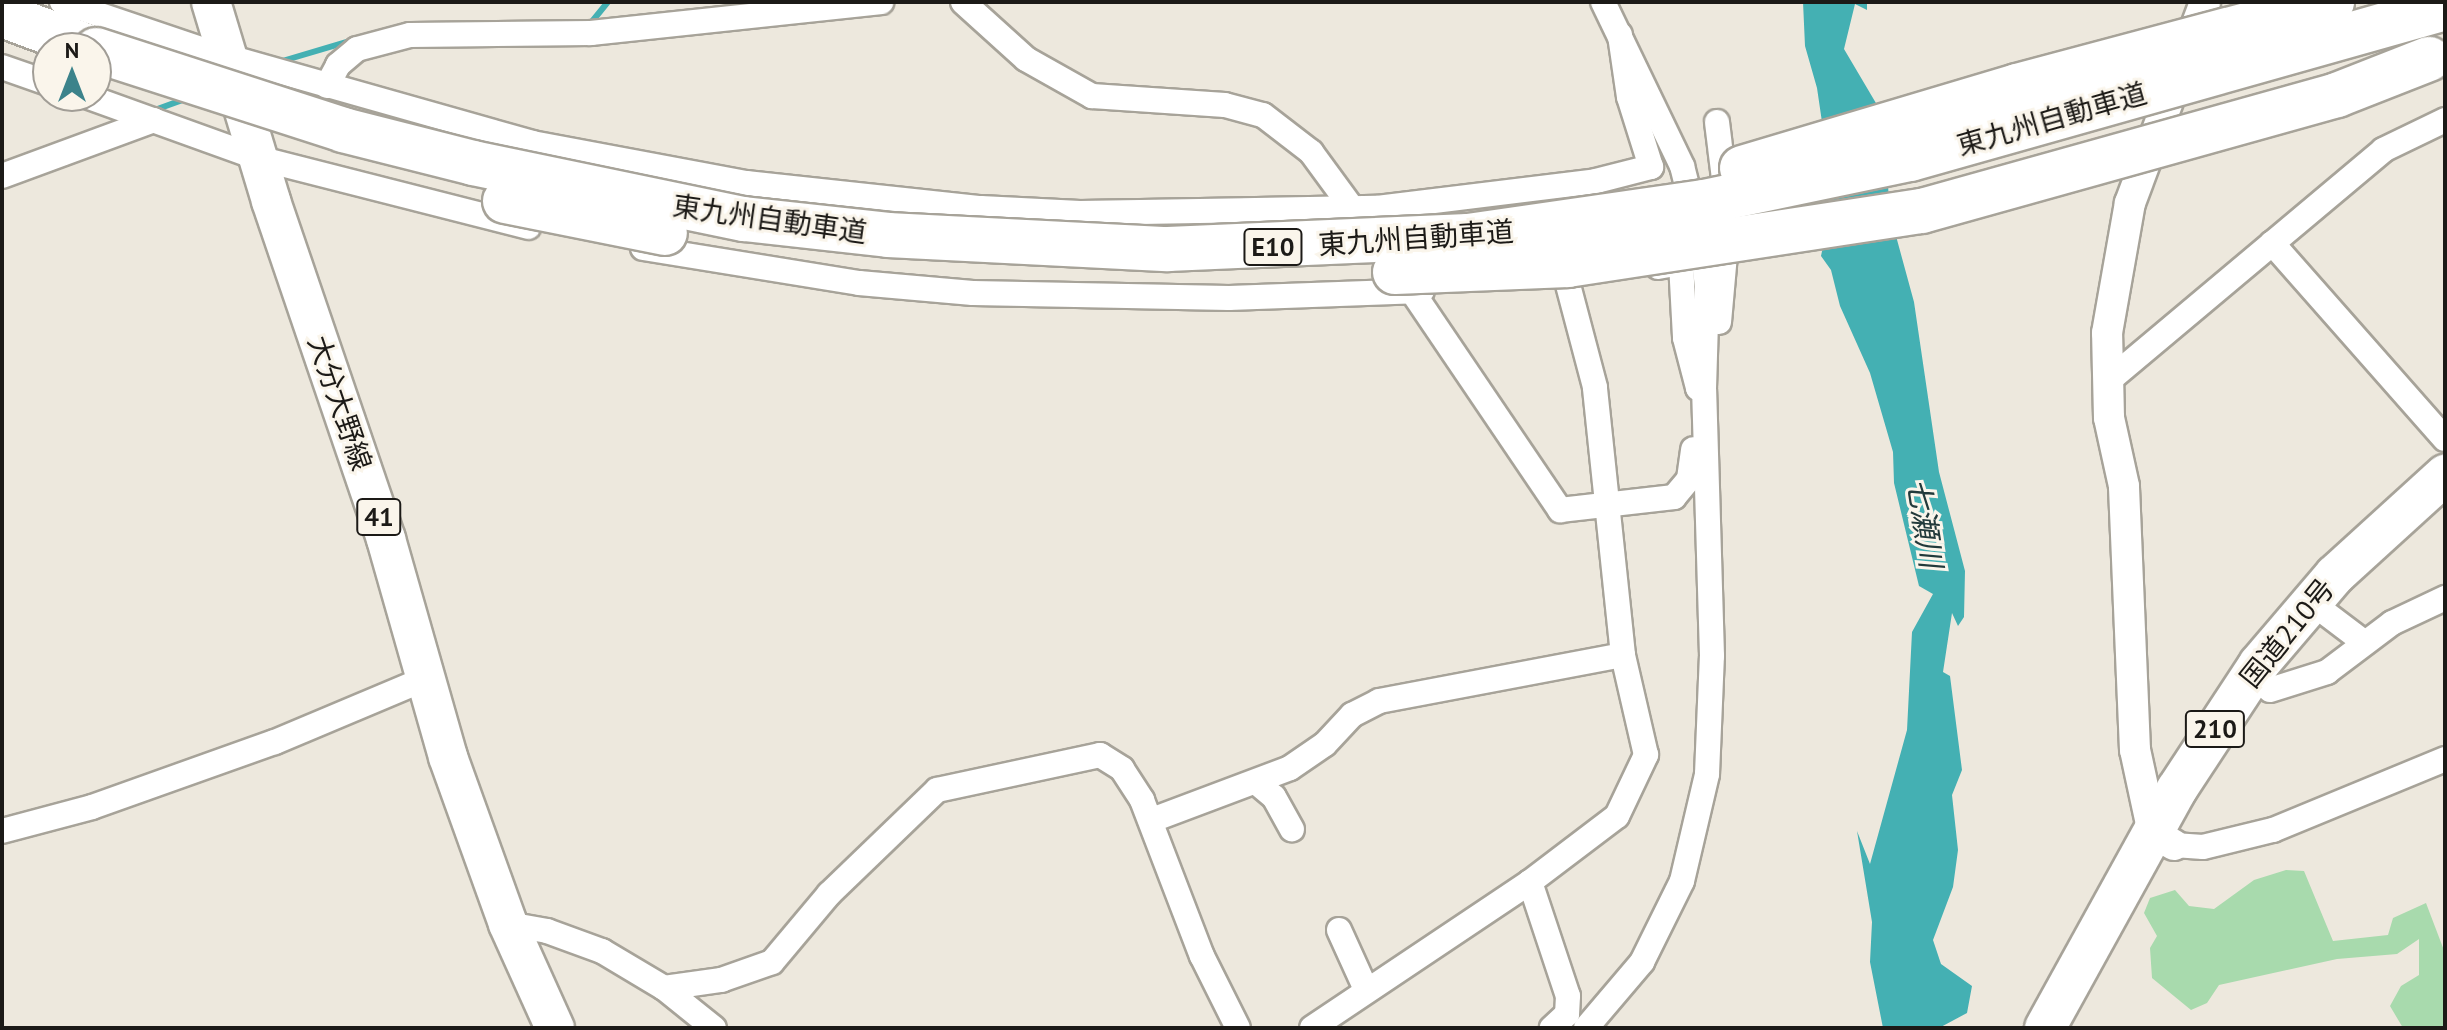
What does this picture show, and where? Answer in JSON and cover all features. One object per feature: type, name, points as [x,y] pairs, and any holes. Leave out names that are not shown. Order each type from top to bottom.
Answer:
[{"type":"highway","points":[[1544,228],[2017,86],[2332,2]]},
{"type":"highway","name":"東九州自動車道","points":[[112,55],[343,130],[473,163],[744,219],[888,235],[1168,249],[1392,243],[1544,228],[1704,202],[1910,159],[2445,8]]},
{"type":"highway","name":"東九州自動車道","points":[[2,15],[48,32]]},
{"type":"highway","points":[[2,47],[32,57]]},
{"type":"highway","name":"東九州自動車道","points":[[112,85],[420,181],[600,223],[773,250],[1039,275],[1404,282],[1790,215],[2440,50]]},
{"type":"highway","name":"国道210号","points":[[2074,1028],[2164,839],[2202,748],[2279,639],[2363,547],[2445,475]]},
{"type":"highway","name":"国道210号","points":[[2045,1028],[2164,839],[2270,690],[2328,615],[2445,506]]},
{"type":"main road","name":"大分大野線","points":[[211,2],[258,158],[386,539],[425,679],[508,924],[555,1028]]},
{"type":"street","points":[[62,2],[228,57],[532,143],[746,183],[857,197],[1096,213],[1353,209],[1457,201],[1596,181],[1651,167],[1629,97],[1620,35]]},
{"type":"street","points":[[327,86],[338,65],[357,49],[410,35],[591,33],[881,2]]},
{"type":"street","points":[[963,2],[1026,59],[1092,96],[1225,105],[1263,115],[1311,152],[1557,507],[1569,512],[1674,497],[1685,490],[1706,352],[1702,246],[1682,166],[1603,2]]},
{"type":"street","points":[[2205,2],[2124,227],[2112,288],[2107,382],[2124,486],[2135,750],[2164,839],[2203,847],[2273,830],[2445,759]]},
{"type":"street","points":[[2,67],[32,77]]},
{"type":"street","points":[[112,105],[258,158],[514,224],[859,283],[1080,298],[1404,282],[1567,281],[1681,263],[1685,338],[1701,389],[1712,630],[1701,811],[1682,881],[1656,938],[1586,1028]]},
{"type":"street","points":[[2,176],[154,120]]},
{"type":"street","points":[[2107,382],[2383,150],[2445,120]]},
{"type":"street","points":[[1706,352],[1720,320],[1728,239],[1717,122]]},
{"type":"street","points":[[2272,243],[2445,439]]},
{"type":"street","points":[[1312,1028],[1606,828],[1642,771],[1646,745],[1623,655],[1592,374],[1567,281]]},
{"type":"street","points":[[2270,690],[2327,672],[2392,623],[2445,598]]},
{"type":"street","points":[[2328,615],[2365,643]]},
{"type":"street","points":[[1152,820],[1256,782],[1299,762],[1352,715],[1379,701],[1623,655]]},
{"type":"street","points":[[2,831],[92,807],[275,742],[425,679]]},
{"type":"street","points":[[664,988],[721,980],[772,962],[828,894],[937,790],[1108,756],[1131,782],[1152,820],[1202,956],[1238,1028]]},
{"type":"street","points":[[1256,782],[1274,797],[1292,829]]},
{"type":"street","points":[[1530,882],[1568,996],[1567,1014],[1552,1028]]},
{"type":"street","points":[[508,924],[587,944],[664,988],[714,1028]]},
{"type":"street","points":[[1339,930],[1363,983]]},
{"type":"green space","points":[[2286,870],[2304,871],[2333,941],[2388,935],[2393,918],[2426,903],[2445,953],[2445,1028],[2403,1028],[2390,1006],[2401,986],[2419,975],[2419,939],[2397,954],[2337,959],[2219,985],[2207,1003],[2191,1010],[2152,978],[2150,948],[2157,936],[2144,913],[2150,898],[2175,890],[2189,906],[2214,909],[2254,880]]},
{"type":"water","name":"七瀬川","points":[[1803,2],[1867,2],[1867,10],[1855,4],[1844,49],[1883,115],[1890,214],[1914,302],[1939,472],[1965,571],[1964,617],[1958,626],[1952,613],[1943,672],[1950,676],[1962,770],[1952,795],[1958,850],[1953,887],[1933,940],[1941,964],[1972,986],[1967,1013],[1939,1028],[1883,1028],[1870,962],[1872,922],[1857,831],[1870,864],[1907,730],[1912,632],[1933,594],[1919,586],[1894,483],[1893,452],[1870,373],[1840,306],[1831,270],[1821,256],[1825,237],[1837,224],[1817,88],[1805,46]]},
{"type":"waterway","points":[[590,24],[608,2]]},
{"type":"waterway","points":[[279,62],[353,40]]},
{"type":"waterway","points":[[152,111],[187,98]]}]
